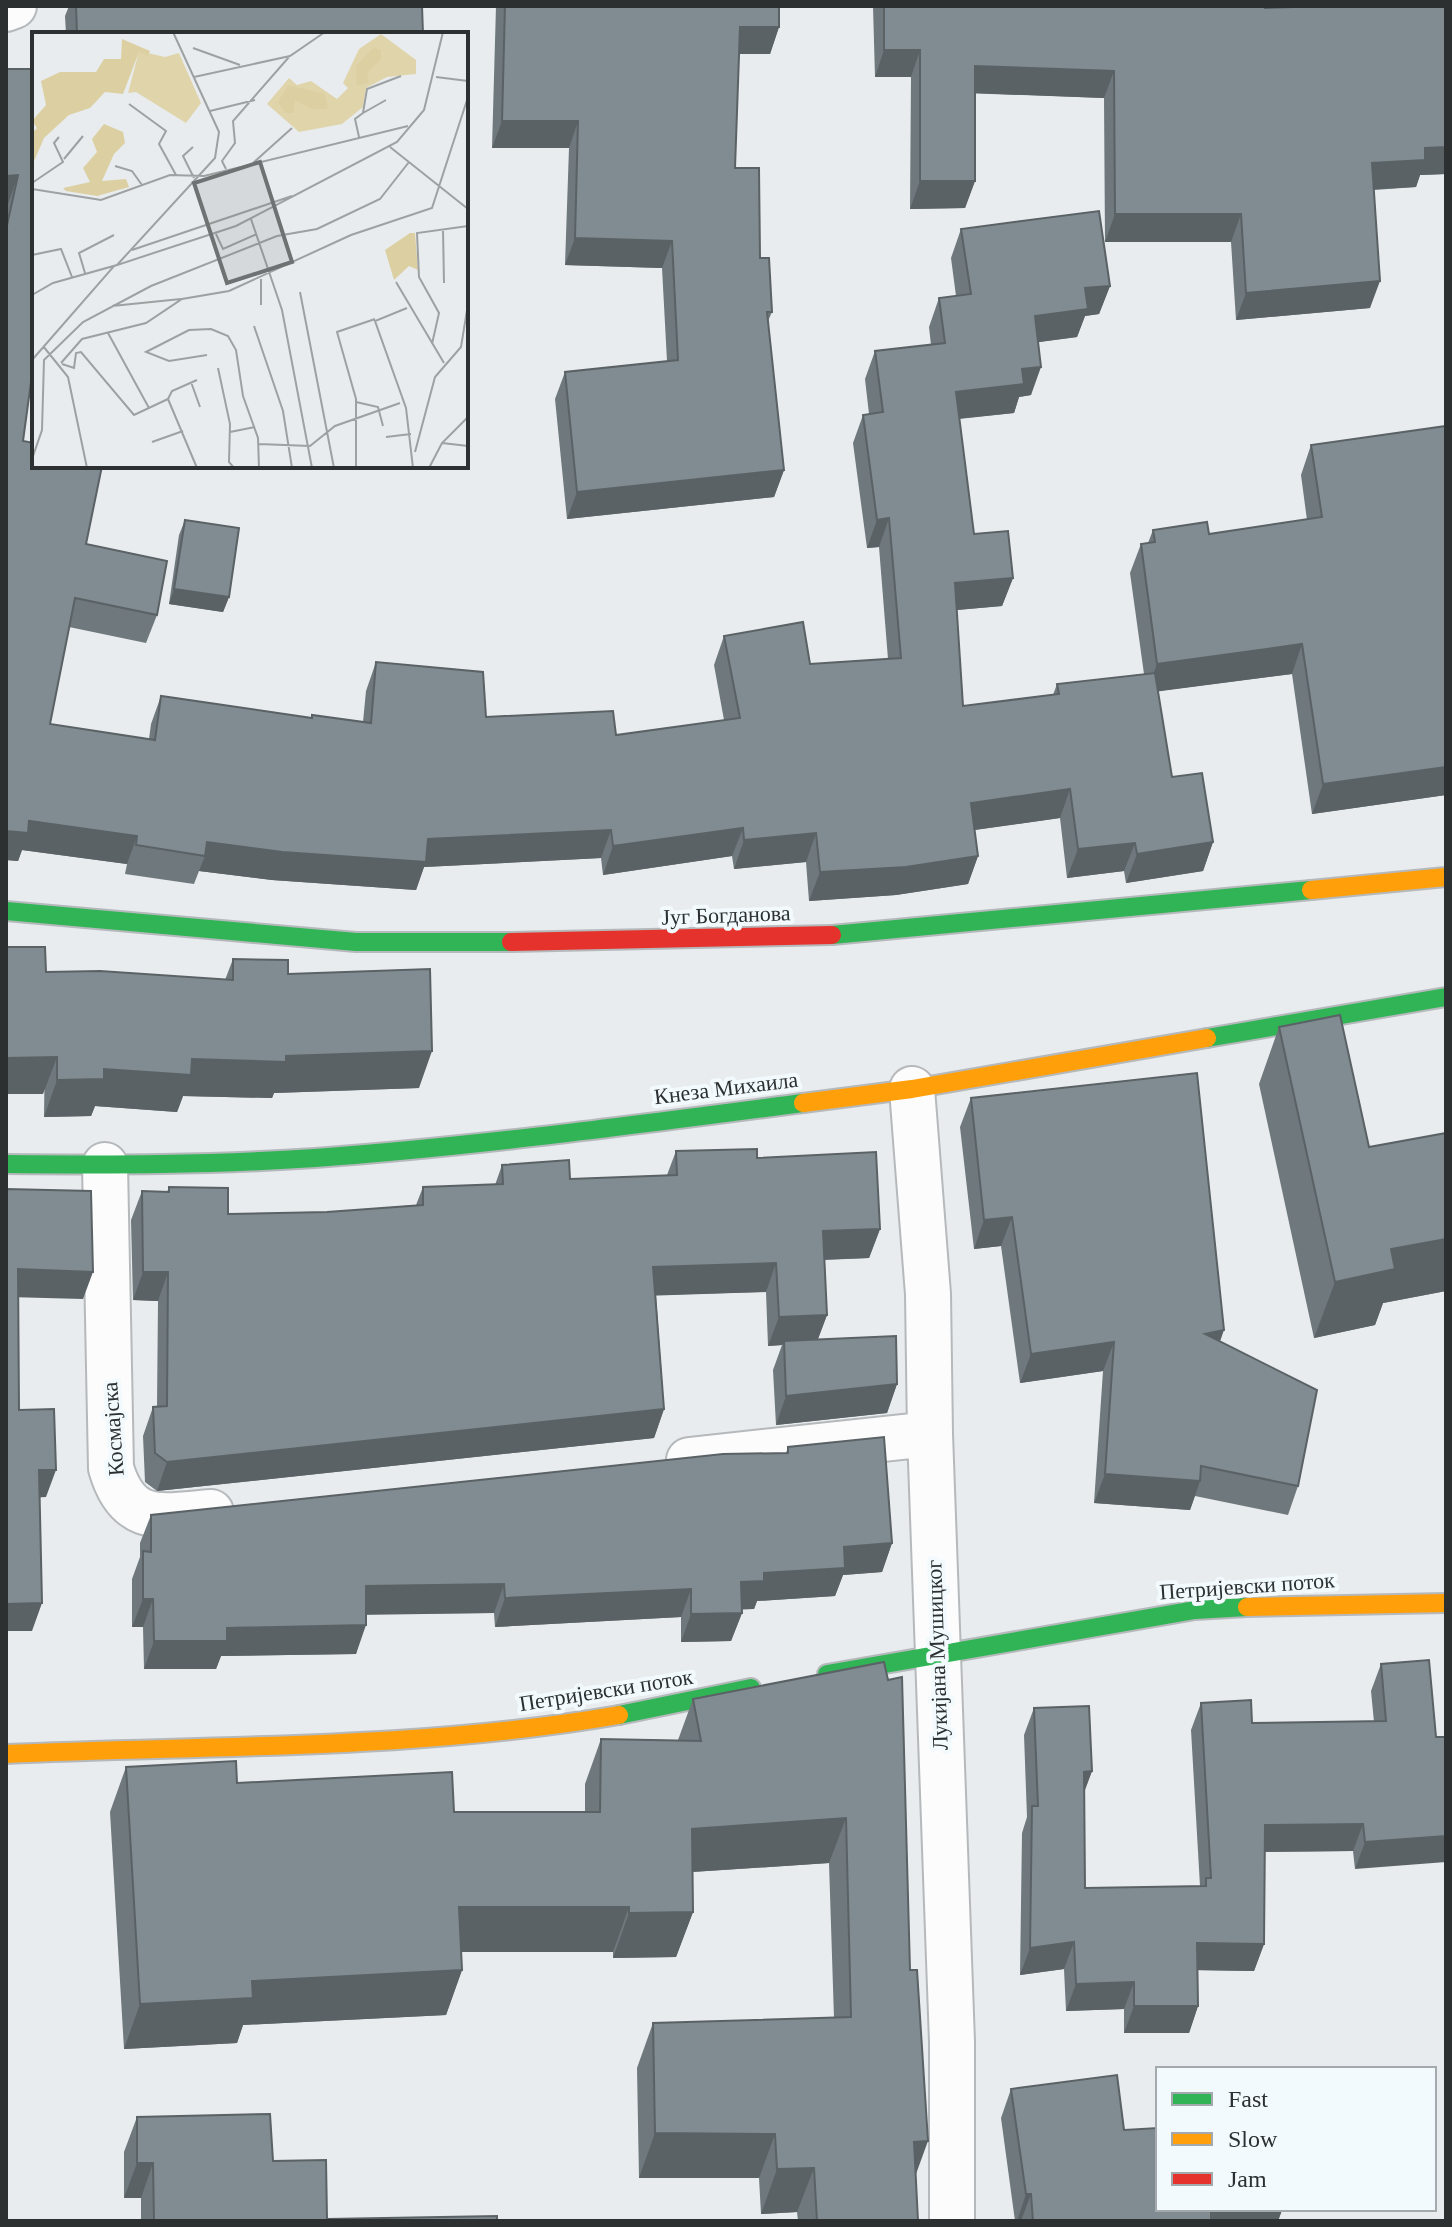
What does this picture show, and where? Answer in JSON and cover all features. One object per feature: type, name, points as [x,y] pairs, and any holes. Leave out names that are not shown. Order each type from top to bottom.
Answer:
[{"type":"street","points":[[6,9],[13,6]]},
{"type":"street","name":"Југ Богданова","points":[[6,911],[356,942],[643,942],[873,934],[1446,877]]},
{"type":"street","name":"Кнеза Михаила","points":[[6,1164],[105,1165],[329,1157],[549,1136],[912,1089],[1446,997]]},
{"type":"street","name":"Лукијана Мушицког","points":[[912,1089],[928,1294],[937,1653],[952,2042],[952,2221]]},
{"type":"street","name":"Космајска","points":[[105,1165],[111,1468],[117,1489],[127,1503],[151,1517],[251,1508]]},
{"type":"street","points":[[656,1464],[930,1434]]},
{"type":"street","name":"Петријевски поток","points":[[812,1676],[1195,1610],[1319,1603],[1446,1603]]},
{"type":"street","name":"Петријевски поток","points":[[6,1754],[373,1741],[521,1728],[672,1705],[770,1684]]},
{"type":"building","points":[[76,6],[422,6],[423,32],[77,32]]},
{"type":"building","points":[[505,6],[779,6],[779,27],[740,27],[735,168],[759,168],[760,258],[769,258],[772,312],[767,312],[784,470],[577,492],[565,372],[678,360],[672,241],[575,238],[578,121],[502,121]]},
{"type":"building","points":[[884,6],[1446,6],[1446,147],[1425,148],[1425,160],[1372,163],[1380,281],[1246,293],[1241,214],[1115,214],[1114,71],[975,66],[975,181],[920,181],[920,50],[884,50]]},
{"type":"building","points":[[6,69],[32,69],[32,375],[23,441],[32,443],[32,468],[102,468],[86,544],[167,561],[157,615],[75,598],[50,724],[155,740],[161,696],[312,718],[312,715],[371,723],[376,662],[483,672],[486,717],[613,711],[616,735],[740,718],[724,636],[803,622],[810,664],[901,658],[889,518],[877,520],[863,415],[883,412],[875,351],[945,343],[939,298],[971,294],[961,229],[1099,211],[1110,286],[1085,288],[1088,309],[1035,316],[1041,367],[1022,369],[1024,384],[956,392],[974,534],[1008,531],[1013,578],[955,583],[963,706],[1059,694],[1057,684],[1155,673],[1172,777],[1202,773],[1213,842],[1137,854],[1135,843],[1078,849],[1070,789],[971,803],[978,856],[906,867],[820,872],[816,833],[744,840],[743,828],[613,846],[611,830],[428,839],[426,862],[282,852],[207,842],[205,856],[136,845],[137,836],[29,821],[28,833],[6,831],[6,230],[18,175],[6,176]]},
{"type":"building","points":[[1446,426],[1446,767],[1323,784],[1302,644],[1157,664],[1141,544],[1155,542],[1153,530],[1207,522],[1209,534],[1322,517],[1311,445]]},
{"type":"building","points":[[185,520],[239,528],[229,597],[174,589]]},
{"type":"building","points":[[6,947],[45,947],[46,972],[100,971],[233,980],[233,959],[288,960],[288,974],[430,969],[432,1051],[286,1056],[286,1062],[192,1059],[191,1075],[104,1069],[104,1079],[57,1080],[57,1057],[6,1058]]},
{"type":"building","points":[[1340,1015],[1369,1147],[1446,1133],[1446,1239],[1391,1249],[1395,1269],[1335,1282],[1279,1027]]},
{"type":"building","points":[[1197,1073],[1224,1330],[1205,1334],[1317,1390],[1298,1486],[1201,1466],[1200,1481],[1105,1474],[1114,1342],[1031,1354],[1012,1217],[984,1220],[971,1098]]},
{"type":"building","points":[[757,1149],[757,1158],[876,1152],[880,1229],[823,1231],[827,1315],[779,1317],[776,1263],[653,1267],[664,1409],[167,1462],[155,1453],[153,1407],[167,1406],[168,1272],[143,1272],[142,1191],[169,1192],[169,1187],[228,1188],[228,1214],[327,1212],[423,1205],[423,1187],[503,1184],[502,1165],[569,1160],[570,1179],[677,1175],[676,1151]]},
{"type":"building","points":[[6,1189],[91,1191],[93,1272],[18,1269],[19,1410],[54,1409],[56,1470],[39,1470],[42,1603],[6,1604]]},
{"type":"building","points":[[896,1336],[897,1384],[786,1396],[784,1341]]},
{"type":"building","points":[[884,1437],[892,1543],[844,1547],[845,1568],[764,1573],[764,1581],[741,1582],[742,1613],[691,1614],[691,1589],[505,1598],[504,1584],[366,1586],[366,1625],[227,1628],[227,1641],[154,1641],[153,1599],[143,1599],[143,1551],[151,1552],[151,1515],[723,1454],[788,1453],[788,1447]]},
{"type":"building","points":[[1429,1660],[1436,1737],[1446,1737],[1446,1836],[1365,1842],[1363,1824],[1265,1825],[1264,1944],[1197,1943],[1198,2006],[1134,2006],[1134,1982],[1076,1984],[1074,1942],[1030,1948],[1032,1806],[1038,1806],[1034,1708],[1089,1706],[1092,1771],[1084,1772],[1085,1888],[1206,1886],[1206,1878],[1211,1878],[1201,1703],[1251,1700],[1252,1723],[1386,1721],[1381,1664]]},
{"type":"building","points":[[884,1662],[888,1680],[902,1677],[910,1970],[917,1970],[928,2141],[914,2142],[918,2221],[817,2221],[814,2168],[777,2169],[775,2134],[655,2133],[653,2023],[851,2017],[846,1818],[692,1829],[693,1912],[629,1913],[629,1907],[459,1907],[462,1970],[252,1981],[253,1998],[140,2004],[126,1767],[236,1761],[237,1783],[452,1772],[454,1812],[600,1812],[601,1739],[701,1741],[693,1699]]},
{"type":"building","points":[[1117,2075],[1124,2130],[1156,2128],[1156,2211],[1211,2211],[1211,2221],[1033,2221],[1031,2194],[1026,2194],[1011,2089]]},
{"type":"building","points":[[270,2114],[273,2161],[326,2160],[327,2219],[497,2216],[497,2221],[154,2221],[153,2163],[137,2163],[137,2117]]},
{"type":"traffic: fast","points":[[832,935],[1311,890]]},
{"type":"traffic: fast","points":[[6,911],[356,942],[511,942]]},
{"type":"traffic: fast","points":[[1207,1038],[1446,997]]},
{"type":"traffic: fast","points":[[6,1164],[161,1164],[315,1158],[499,1141],[803,1103]]},
{"type":"traffic: fast","points":[[827,1674],[1195,1610],[1247,1607]]},
{"type":"traffic: fast","points":[[619,1715],[751,1688]]},
{"type":"traffic: slow","points":[[1311,890],[1446,877]]},
{"type":"traffic: slow","points":[[803,1103],[912,1089],[1207,1038]]},
{"type":"traffic: slow","points":[[1247,1607],[1446,1603]]},
{"type":"traffic: slow","points":[[6,1754],[391,1740],[467,1735],[619,1715]]},
{"type":"traffic: jam","points":[[511,942],[832,935]]}]
